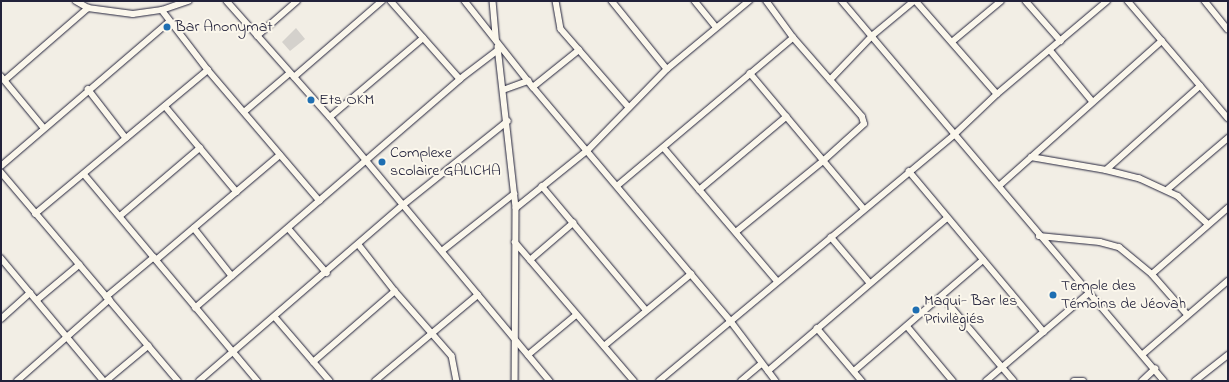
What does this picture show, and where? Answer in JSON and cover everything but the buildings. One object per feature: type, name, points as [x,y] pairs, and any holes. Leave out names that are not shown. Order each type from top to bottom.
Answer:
[{"type":"street","points":[[76,1],[88,8],[117,14],[162,10],[188,1]]},
{"type":"street","points":[[227,1],[330,117],[514,340],[528,354],[550,381]]},
{"type":"street","points":[[257,36],[298,1]]},
{"type":"street","points":[[244,112],[292,75],[382,1]]},
{"type":"street","points":[[391,1],[422,38],[460,79]]},
{"type":"street","points":[[465,1],[528,81],[588,150],[730,320],[761,364],[776,381]]},
{"type":"street","points":[[493,1],[496,39],[508,121],[516,208],[514,340],[515,381]]},
{"type":"street","points":[[556,1],[559,25],[628,106]]},
{"type":"street","points":[[612,1],[667,69]]},
{"type":"street","points":[[695,1],[716,27]]},
{"type":"street","points":[[516,208],[588,150],[628,106],[667,69],[749,1]]},
{"type":"street","points":[[736,232],[823,161],[864,124],[862,117],[793,38],[766,1]]},
{"type":"street","points":[[842,1],[873,35],[954,135],[1164,381]]},
{"type":"street","points":[[830,80],[873,35],[915,1],[953,41],[997,94]]},
{"type":"street","points":[[953,41],[1001,1]]},
{"type":"street","points":[[1026,1],[1061,41]]},
{"type":"street","points":[[659,381],[730,320],[954,135],[997,94],[1107,1]]},
{"type":"street","points":[[1128,1],[1228,118]]},
{"type":"street","points":[[1205,1],[1228,29]]},
{"type":"street","points":[[44,128],[3,78],[88,8]]},
{"type":"street","points":[[162,10],[208,70],[320,201]]},
{"type":"street","points":[[1,166],[88,89],[170,22]]},
{"type":"street","points":[[330,117],[422,38]]},
{"type":"street","points":[[617,186],[793,38]]},
{"type":"street","points":[[999,186],[1162,41]]},
{"type":"street","points":[[195,308],[289,229],[460,79],[498,50]]},
{"type":"street","points":[[533,87],[579,50]]},
{"type":"street","points":[[1050,50],[1093,102]]},
{"type":"street","points":[[35,214],[208,70]]},
{"type":"street","points":[[750,73],[864,209]]},
{"type":"street","points":[[503,90],[528,81]]},
{"type":"street","points":[[1106,170],[1200,86]]},
{"type":"street","points":[[88,89],[126,138]]},
{"type":"street","points":[[165,106],[237,192]]},
{"type":"street","points":[[699,190],[786,117]]},
{"type":"street","points":[[199,381],[403,206],[508,121]]},
{"type":"street","points":[[1168,189],[1228,138]]},
{"type":"street","points":[[120,216],[200,148]]},
{"type":"street","points":[[664,148],[777,281]]},
{"type":"street","points":[[17,381],[68,337],[108,298],[280,155]]},
{"type":"street","points":[[1031,157],[1106,170],[1168,189],[1185,201],[1208,224]]},
{"type":"street","points":[[909,171],[1044,332]]},
{"type":"street","points":[[1,172],[178,381]]},
{"type":"street","points":[[84,174],[195,308],[258,381]]},
{"type":"street","points":[[542,186],[646,310]]},
{"type":"street","points":[[442,251],[514,194]]},
{"type":"street","points":[[1152,274],[1228,208]]},
{"type":"street","points":[[768,371],[947,218]]},
{"type":"street","points":[[530,260],[573,223]]},
{"type":"street","points":[[194,228],[232,276]]},
{"type":"street","points":[[289,229],[326,273]]},
{"type":"street","points":[[1039,236],[1110,243],[1119,247],[1152,274],[1187,314]]},
{"type":"street","points":[[831,237],[870,284]]},
{"type":"street","points":[[515,242],[634,381]]},
{"type":"street","points":[[359,245],[395,291],[432,333],[454,361],[457,381]]},
{"type":"street","points":[[1,258],[105,381],[148,346]]},
{"type":"street","points":[[854,371],[984,260]]},
{"type":"street","points":[[37,300],[79,265]]},
{"type":"street","points":[[604,346],[691,274]]},
{"type":"street","points":[[1142,354],[1187,314],[1228,281]]},
{"type":"street","points":[[313,362],[395,291]]},
{"type":"street","points":[[1,319],[30,293]]},
{"type":"street","points":[[986,381],[1089,293]]},
{"type":"street","points":[[375,381],[478,295]]},
{"type":"street","points":[[942,296],[1014,381]]},
{"type":"street","points":[[528,354],[576,315]]},
{"type":"street","points":[[275,317],[330,381]]},
{"type":"street","points":[[907,326],[953,381]]},
{"type":"street","points":[[817,328],[862,381]]},
{"type":"street","points":[[1195,381],[1226,357],[1228,365]]},
{"type":"street","points":[[741,381],[761,364]]},
{"type":"street","points":[[1142,381],[1155,369]]},
{"type":"street","points":[[1074,381],[1083,381]]},
{"type":"shaded area","points":[[296,28],[305,39],[290,51],[282,42]]},
{"type":"place","name":"Bar Anonymat","points":[[167,27]]},
{"type":"place","name":"Ets OKM","points":[[311,100]]},
{"type":"place","name":"Complexe scolaire GALICHA","points":[[382,162]]},
{"type":"place","name":"Temple des Témoins de Jéovah","points":[[1053,295]]},
{"type":"place","name":"Maqui- Bar les Privilègiés","points":[[916,310]]}]
